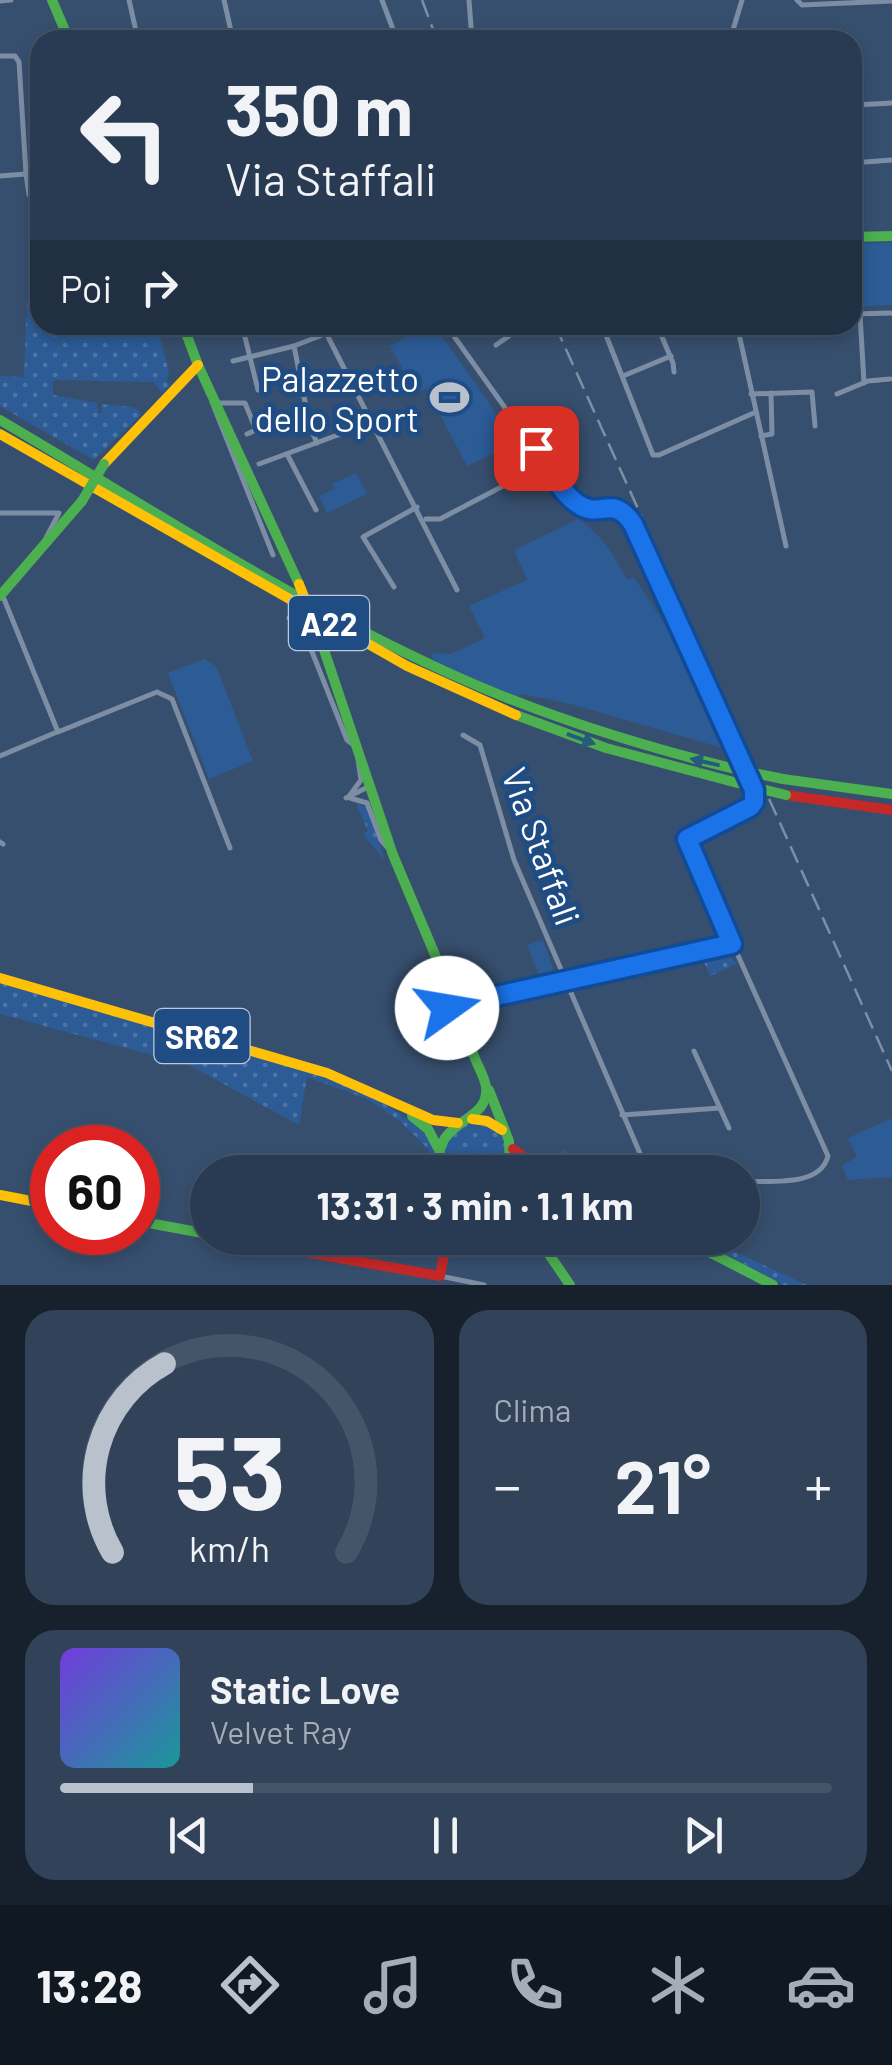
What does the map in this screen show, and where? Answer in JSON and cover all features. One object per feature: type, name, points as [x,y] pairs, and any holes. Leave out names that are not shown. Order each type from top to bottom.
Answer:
[{"type":"main road","points":[[52,0],[65,30]]},
{"type":"main road","points":[[862,237],[892,236]]},
{"type":"main road","points":[[187,335],[300,584],[393,855],[459,1001],[486,1087],[482,1107],[445,1133],[439,1155]]},
{"type":"main road","points":[[1,595],[82,500],[104,464],[199,368]]},
{"type":"main road","name":"A22","points":[[0,420],[411,656],[515,701],[613,737],[739,770],[892,794]]},
{"type":"main road","name":"A22","points":[[0,434],[407,666],[528,719],[606,748],[745,785],[892,810]]},
{"type":"main road","name":"SR62","points":[[0,978],[327,1073],[433,1120],[487,1121],[502,1130]]},
{"type":"main road","points":[[459,1001],[512,1155]]},
{"type":"main road","name":"SR62","points":[[400,1106],[428,1129],[438,1148]]},
{"type":"main road","points":[[512,1150],[519,1155]]},
{"type":"main road","points":[[0,1195],[30,1201]]},
{"type":"main road","points":[[160,1225],[190,1231]]},
{"type":"main road","points":[[322,1255],[440,1276],[444,1255]]},
{"type":"main road","points":[[550,1255],[570,1285]]},
{"type":"main road","points":[[715,1255],[773,1285]]},
{"type":"street","points":[[0,1],[11,0]]},
{"type":"street","points":[[129,0],[136,30]]},
{"type":"street","points":[[224,0],[232,30]]},
{"type":"street","points":[[382,0],[393,30]]},
{"type":"street","points":[[469,0],[471,30]]},
{"type":"street","points":[[733,30],[742,0]]},
{"type":"street","points":[[797,0],[802,5],[892,1]]},
{"type":"street","points":[[0,56],[15,56],[18,62],[30,195]]},
{"type":"street","points":[[862,105],[892,103]]},
{"type":"street","points":[[862,162],[892,160]]},
{"type":"street","points":[[0,176],[26,174]]},
{"type":"street","points":[[862,314],[892,313]]},
{"type":"street","points":[[245,335],[258,390]]},
{"type":"street","points":[[232,361],[322,335]]},
{"type":"street","points":[[328,335],[457,590]]},
{"type":"street","points":[[453,335],[524,436],[532,456],[574,502],[589,516],[619,514],[633,524],[707,681],[755,796],[745,810],[687,839],[828,1156],[821,1171],[809,1178],[760,1181]]},
{"type":"street","points":[[496,345],[510,335]]},
{"type":"street","points":[[606,335],[650,452],[655,456],[756,412]]},
{"type":"street","points":[[662,335],[674,372]]},
{"type":"street","points":[[739,335],[786,546]]},
{"type":"street","points":[[858,335],[864,383]]},
{"type":"street","points":[[294,346],[310,427],[317,443]]},
{"type":"street","points":[[622,376],[671,356]]},
{"type":"street","points":[[837,394],[864,383],[890,379]]},
{"type":"street","points":[[751,394],[812,392],[815,426]]},
{"type":"street","points":[[762,436],[772,434],[771,393]]},
{"type":"street","points":[[246,434],[256,430],[245,403],[211,404],[273,555]]},
{"type":"street","points":[[259,464],[373,422]]},
{"type":"street","points":[[287,454],[316,510]]},
{"type":"street","points":[[423,518],[440,519],[509,483],[532,456]]},
{"type":"street","points":[[394,587],[363,537],[417,507]]},
{"type":"street","points":[[0,513],[59,513],[45,535],[44,545]]},
{"type":"street","points":[[1,595],[58,732]]},
{"type":"street","points":[[289,618],[301,624],[347,740],[359,749],[360,780],[350,796]]},
{"type":"street","points":[[0,756],[158,692],[169,696],[230,848]]},
{"type":"street","name":"Via Staffali","points":[[462,735],[480,744],[514,860],[640,1155]]},
{"type":"street","points":[[350,796],[371,789]]},
{"type":"street","points":[[350,796],[367,803],[380,840],[393,855]]},
{"type":"street","points":[[459,1001],[566,982],[732,944]]},
{"type":"street","points":[[459,1001],[492,997]]},
{"type":"street","points":[[694,1051],[729,1128]]},
{"type":"street","points":[[622,1115],[720,1108]]},
{"type":"street","points":[[440,1276],[484,1285]]},
{"type":"shaded area","points":[[892,242],[892,305],[862,307],[862,244]]},
{"type":"shaded area","points":[[30,299],[30,335],[160,335],[169,372],[167,383],[171,384],[162,393],[153,382],[53,380],[53,395],[97,403],[98,413],[102,413],[101,404],[139,411],[141,415],[94,460],[0,406],[0,376],[24,377]]},
{"type":"shaded area","points":[[441,335],[518,444],[510,472],[503,476],[504,459],[495,460],[492,454],[467,466],[426,388],[416,393],[390,346],[407,337]]},
{"type":"shaded area","points":[[356,473],[367,494],[327,513],[319,496],[334,489],[332,484]]},
{"type":"shaded area","points":[[578,519],[594,531],[627,580],[634,577],[687,658],[729,750],[571,704],[522,694],[516,698],[433,660],[431,653],[451,654],[485,638],[469,606],[527,580],[514,550]]},
{"type":"shaded area","points":[[204,659],[216,666],[253,761],[209,779],[168,673]]},
{"type":"shaded area","points":[[356,803],[367,808],[385,860],[365,837],[368,831]]},
{"type":"shaded area","points":[[543,940],[553,968],[548,978],[541,980],[527,945]]},
{"type":"shaded area","points":[[702,957],[731,957],[737,964],[710,976]]},
{"type":"shaded area","points":[[0,983],[306,1071],[369,1094],[424,1130],[434,1155],[428,1155],[429,1150],[401,1122],[367,1099],[307,1077],[299,1125],[189,1065],[0,1014]]},
{"type":"shaded area","points":[[892,1118],[892,1177],[848,1180],[842,1165],[857,1157],[848,1138]]},
{"type":"shaded area","points":[[472,1123],[490,1127],[502,1138],[507,1155],[444,1155],[447,1142]]},
{"type":"shaded area","points":[[728,1255],[742,1255],[807,1285],[782,1285]]},
{"type":"railway","points":[[422,0],[433,30]]},
{"type":"railway","points":[[560,335],[892,1071]]},
{"type":"traffic: fast","points":[[52,0],[65,30]]},
{"type":"traffic: fast","points":[[862,237],[892,236]]},
{"type":"traffic: fast","points":[[187,335],[299,584]]},
{"type":"traffic: fast","points":[[0,420],[278,585],[451,674],[592,729],[739,770]]},
{"type":"traffic: fast","points":[[82,501],[104,464]]},
{"type":"traffic: fast","points":[[0,596],[82,501]]},
{"type":"traffic: fast","points":[[317,629],[393,855],[449,988],[447,1008],[464,1030],[486,1087],[479,1109],[451,1131],[439,1155]]},
{"type":"traffic: fast","points":[[516,715],[606,748],[745,785]]},
{"type":"traffic: fast","points":[[739,770],[783,779]]},
{"type":"traffic: fast","points":[[783,779],[892,794]]},
{"type":"traffic: fast","points":[[745,785],[786,795]]},
{"type":"traffic: fast","points":[[449,988],[468,1001],[465,1023]]},
{"type":"traffic: fast","points":[[489,1090],[509,1141],[509,1155]]},
{"type":"traffic: fast","points":[[412,1116],[428,1129],[438,1148]]},
{"type":"traffic: fast","points":[[160,1225],[190,1231]]},
{"type":"traffic: fast","points":[[550,1255],[570,1285]]},
{"type":"traffic: fast","points":[[715,1255],[773,1285]]},
{"type":"traffic: slow","points":[[104,464],[198,365]]},
{"type":"traffic: slow","points":[[0,434],[407,666],[516,715]]},
{"type":"traffic: slow","points":[[299,584],[317,629]]},
{"type":"traffic: slow","points":[[0,978],[327,1073],[433,1120],[458,1123]]},
{"type":"traffic: slow","points":[[472,1119],[487,1121],[502,1130]]},
{"type":"traffic: slow","points":[[0,1195],[30,1201]]},
{"type":"traffic: jam","points":[[786,795],[892,810]]},
{"type":"traffic: jam","points":[[513,1149],[521,1155]]},
{"type":"traffic: jam","points":[[322,1255],[440,1276],[444,1255]]},
{"type":"place","name":"Palazzetto dello Sport","points":[[449,398]]},
{"type":"route","points":[[447,1008],[453,1014],[461,1014],[492,997],[732,944],[687,839],[750,807],[754,790],[633,524],[616,508],[591,510],[574,502],[536,448]]}]
